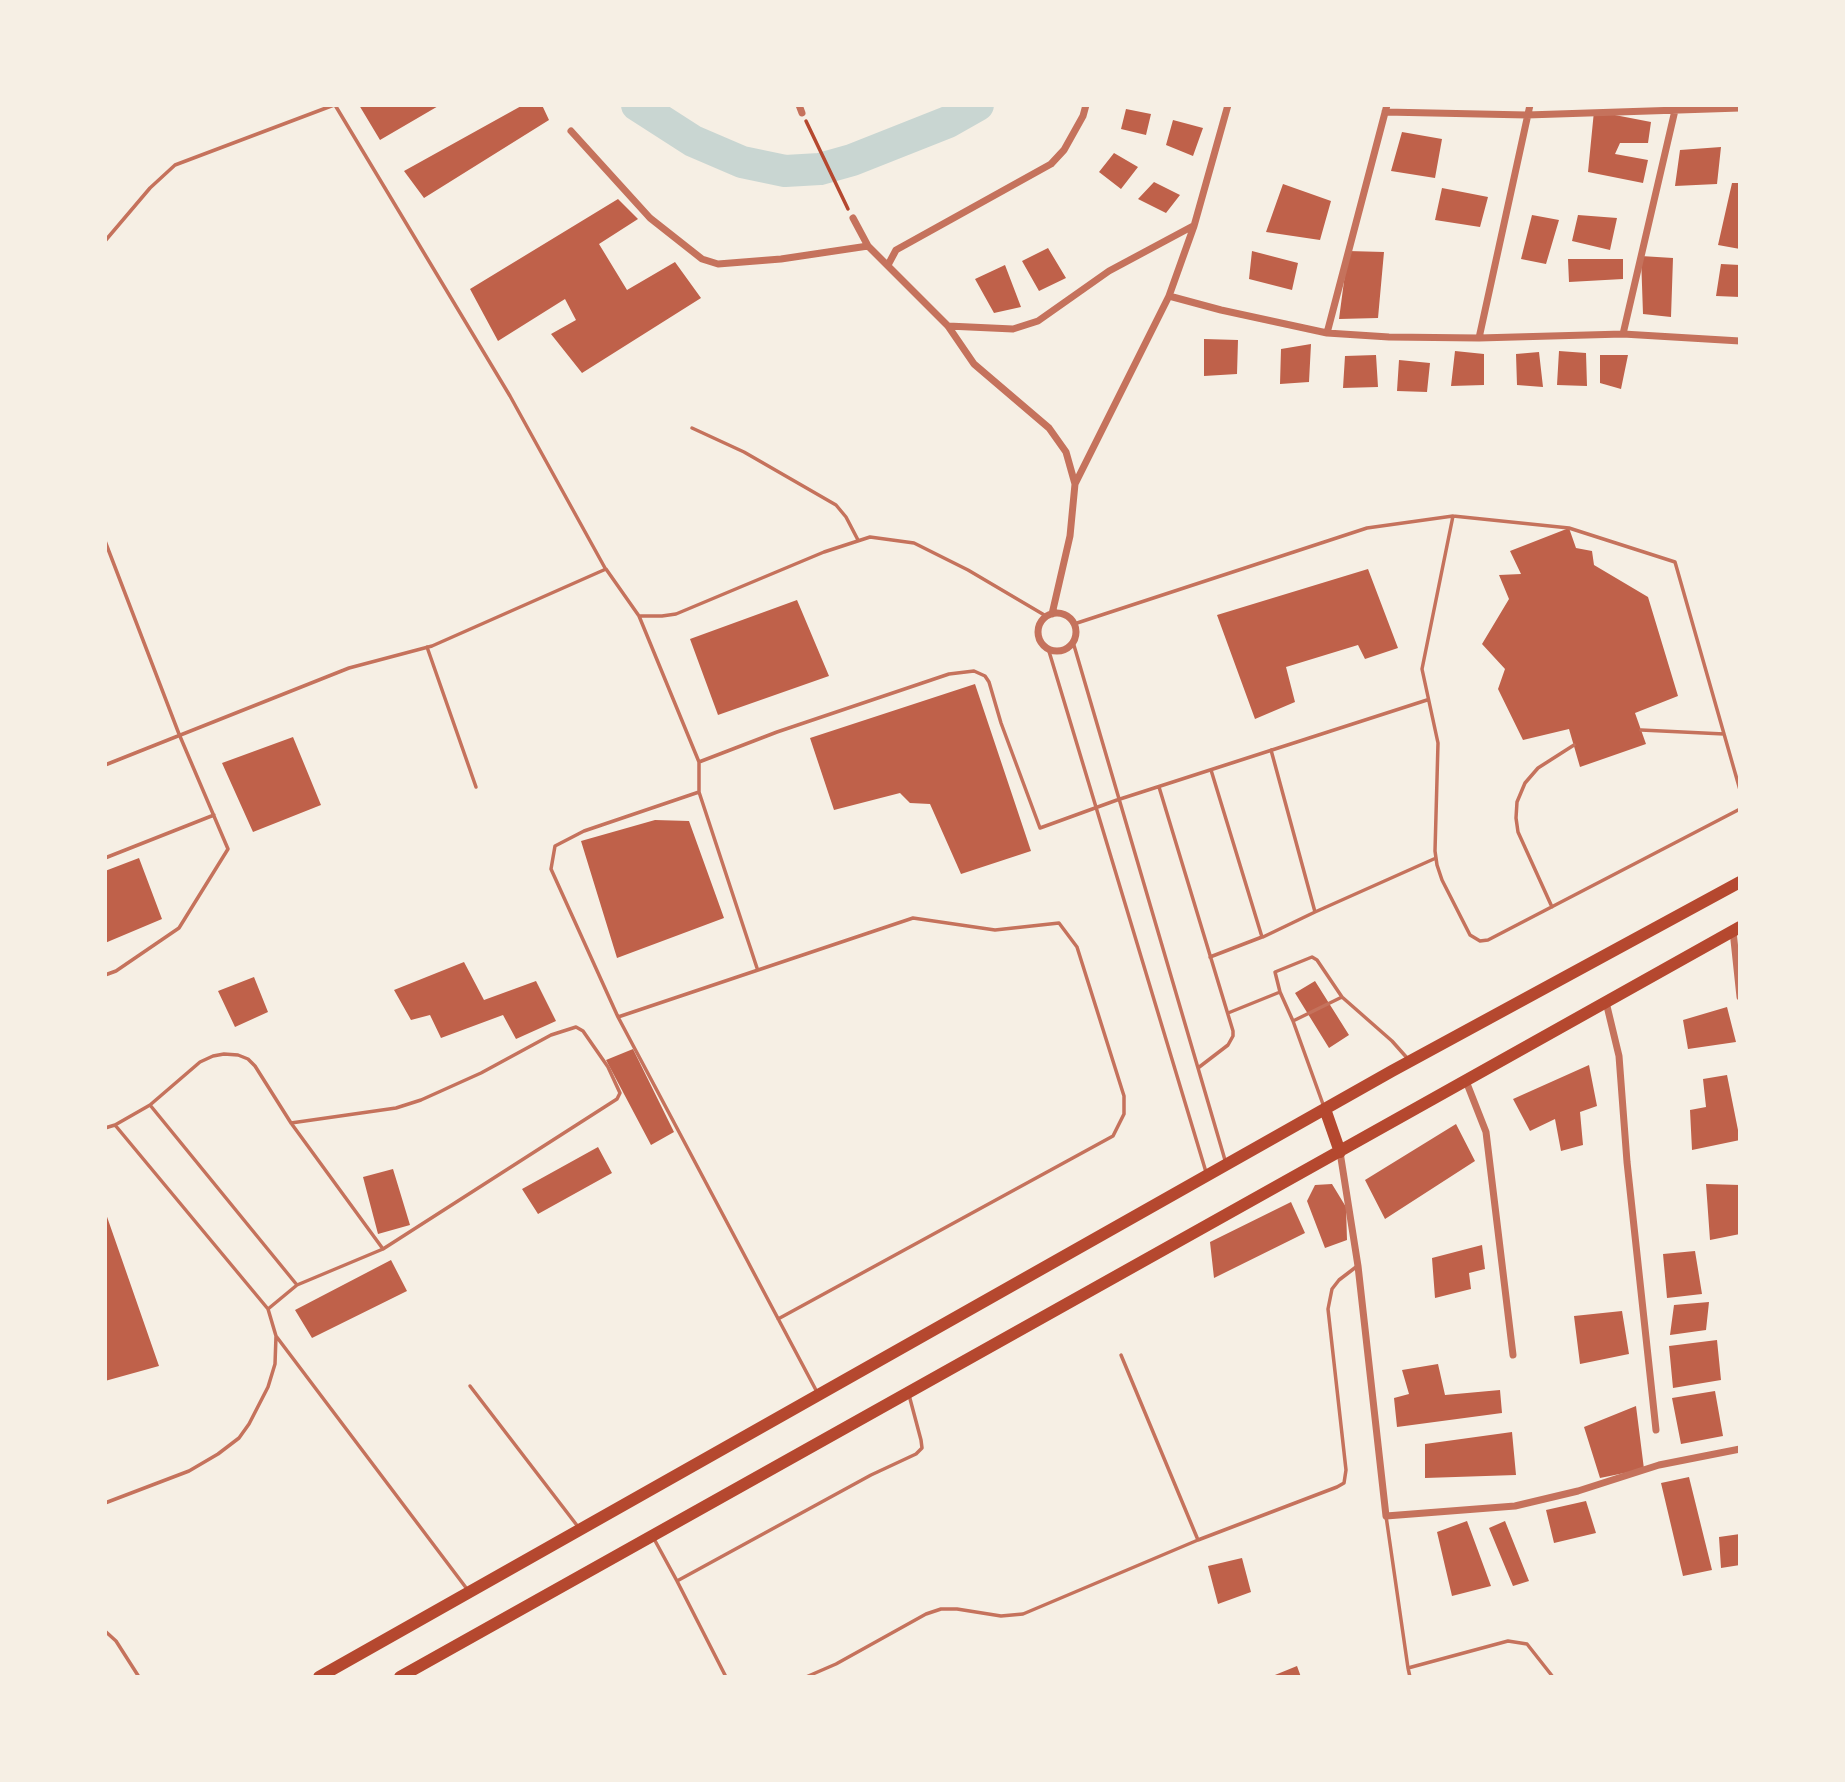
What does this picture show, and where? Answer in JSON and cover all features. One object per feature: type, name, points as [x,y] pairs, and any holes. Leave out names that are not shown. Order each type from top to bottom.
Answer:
[{"type":"main road","points":[[319,1677],[1410,1061],[1740,882]]},
{"type":"main road","points":[[400,1677],[1736,929]]},
{"type":"main road","points":[[1325,1109],[1340,1152]]},
{"type":"street","points":[[888,265],[896,250],[1051,164],[1064,150],[1083,116],[1086,105]]},
{"type":"street","points":[[1049,615],[1070,536],[1075,484],[1168,296],[1194,226],[1228,105]]},
{"type":"street","points":[[1479,338],[1530,105]]},
{"type":"street","points":[[1623,334],[1675,107]]},
{"type":"street","points":[[1326,333],[1386,109],[1527,115],[1675,107],[1740,108]]},
{"type":"street","points":[[571,131],[650,218],[702,259],[718,264],[781,259],[868,246]]},
{"type":"street","points":[[853,218],[868,246],[948,326],[974,364],[1049,428],[1066,452],[1075,484]]},
{"type":"street","points":[[948,326],[1013,329],[1038,321],[1109,271],[1194,226]]},
{"type":"street","points":[[1168,296],[1326,333],[1479,338],[1623,334],[1740,341]]},
{"type":"street","points":[[1049,615],[1065,615],[1074,624],[1076,636],[1073,642],[1059,650],[1043,644],[1038,632],[1041,621],[1049,615]]},
{"type":"street","points":[[1736,929],[1740,997]]},
{"type":"street","points":[[1606,1002],[1619,1056],[1627,1162],[1656,1430]]},
{"type":"street","points":[[1466,1081],[1486,1132],[1513,1355]]},
{"type":"street","points":[[1340,1152],[1358,1266],[1386,1516],[1515,1506],[1578,1491],[1659,1465],[1740,1450]]},
{"type":"lane","points":[[105,240],[150,188],[175,165],[334,105],[510,396],[606,569],[639,617],[698,762],[699,792],[757,969]]},
{"type":"lane","points":[[691,428],[744,452],[836,505],[858,540]]},
{"type":"lane","points":[[1453,516],[1422,669],[1439,751],[1436,858],[1442,880],[1470,935],[1480,941],[1488,940],[1740,809]]},
{"type":"lane","points":[[1074,624],[1367,528],[1453,516],[1569,528],[1675,562],[1740,790]]},
{"type":"lane","points":[[639,617],[676,614],[824,552],[870,537],[914,543],[1049,615]]},
{"type":"lane","points":[[105,541],[179,734],[228,849],[179,928],[116,971],[105,975]]},
{"type":"lane","points":[[105,765],[349,668],[427,647],[606,569]]},
{"type":"lane","points":[[1073,642],[1117,800],[1227,1165]]},
{"type":"lane","points":[[427,647],[476,787]]},
{"type":"lane","points":[[1048,648],[1207,1175]]},
{"type":"lane","points":[[698,762],[777,732],[949,674],[974,671],[985,676],[989,682],[1001,723],[1040,828],[1117,800],[1427,700]]},
{"type":"lane","points":[[1641,730],[1724,734]]},
{"type":"lane","points":[[1552,907],[1518,832],[1517,802],[1525,783],[1538,768],[1573,746]]},
{"type":"lane","points":[[1270,750],[1315,912]]},
{"type":"lane","points":[[1211,770],[1262,937]]},
{"type":"lane","points":[[1159,787],[1233,1031],[1231,1040],[1198,1068]]},
{"type":"lane","points":[[699,792],[584,831],[555,846],[551,869],[618,1017],[818,1394]]},
{"type":"lane","points":[[105,859],[214,816]]},
{"type":"lane","points":[[1210,957],[1262,937],[1436,858]]},
{"type":"lane","points":[[618,1017],[913,918],[995,930],[1059,923],[1069,934],[1080,954],[1124,1096],[1125,1114],[1113,1136],[778,1320]]},
{"type":"lane","points":[[1325,1109],[1280,992],[1275,972],[1315,958],[1342,997],[1392,1041],[1410,1061]]},
{"type":"lane","points":[[1228,1013],[1280,992]]},
{"type":"lane","points":[[1293,1021],[1342,997]]},
{"type":"lane","points":[[268,1309],[297,1285],[383,1249],[617,1099],[620,1093],[588,1036],[578,1027],[571,1027],[421,1100],[396,1108],[291,1123]]},
{"type":"lane","points":[[105,1128],[150,1105],[200,1062],[224,1054],[248,1059],[383,1249]]},
{"type":"lane","points":[[150,1105],[297,1285]]},
{"type":"lane","points":[[105,1503],[189,1471],[239,1438],[268,1387],[275,1364],[276,1336],[268,1309],[115,1125]]},
{"type":"lane","points":[[806,1677],[836,1664],[926,1614],[941,1609],[957,1609],[1001,1616],[1023,1614],[1198,1540],[1344,1483],[1346,1470],[1328,1309],[1332,1289],[1339,1280],[1358,1266]]},
{"type":"lane","points":[[276,1336],[468,1591]]},
{"type":"lane","points":[[1121,1355],[1198,1540]]},
{"type":"lane","points":[[470,1386],[579,1528]]},
{"type":"lane","points":[[677,1581],[871,1475],[919,1452],[921,1440],[908,1393]]},
{"type":"lane","points":[[1386,1516],[1410,1677]]},
{"type":"lane","points":[[652,1536],[726,1677]]},
{"type":"lane","points":[[105,1631],[116,1641],[139,1677]]},
{"type":"lane","points":[[1408,1668],[1508,1641],[1527,1644],[1553,1677]]},
{"type":"path","points":[[801,109],[853,218]]},
{"type":"building","points":[[359,105],[440,105],[380,140]]},
{"type":"building","points":[[523,105],[542,105],[549,120],[424,198],[404,171]]},
{"type":"building","points":[[1126,109],[1151,114],[1146,135],[1121,129]]},
{"type":"building","points":[[1594,111],[1651,122],[1648,143],[1620,143],[1615,154],[1648,160],[1643,183],[1588,172]]},
{"type":"building","points":[[1173,120],[1203,128],[1193,156],[1166,145]]},
{"type":"building","points":[[1402,132],[1442,139],[1435,178],[1391,171]]},
{"type":"building","points":[[1721,147],[1717,184],[1675,186],[1680,150]]},
{"type":"building","points":[[1114,153],[1138,167],[1121,189],[1099,172]]},
{"type":"building","points":[[1154,182],[1180,195],[1166,213],[1138,199]]},
{"type":"building","points":[[1732,183],[1740,183],[1740,249],[1718,245]]},
{"type":"building","points":[[1283,184],[1331,201],[1320,240],[1266,232]]},
{"type":"building","points":[[1442,188],[1488,197],[1480,227],[1435,220]]},
{"type":"building","points":[[618,199],[638,219],[599,244],[627,290],[675,262],[701,298],[582,373],[551,334],[576,320],[565,299],[498,341],[470,289]]},
{"type":"building","points":[[1532,215],[1559,220],[1546,264],[1521,259]]},
{"type":"building","points":[[1578,215],[1617,218],[1610,250],[1572,241]]},
{"type":"building","points":[[1048,248],[1066,278],[1039,291],[1022,261]]},
{"type":"building","points":[[1252,251],[1298,263],[1292,290],[1249,279]]},
{"type":"building","points":[[1348,251],[1384,252],[1378,318],[1339,319]]},
{"type":"building","points":[[1641,256],[1673,258],[1671,317],[1643,314]]},
{"type":"building","points":[[1568,259],[1623,259],[1623,279],[1569,282]]},
{"type":"building","points":[[1721,264],[1740,265],[1740,297],[1716,296]]},
{"type":"building","points":[[1005,265],[1021,307],[994,313],[975,279]]},
{"type":"building","points":[[1204,339],[1238,340],[1237,374],[1204,376]]},
{"type":"building","points":[[1311,344],[1309,382],[1280,384],[1281,349]]},
{"type":"building","points":[[1455,351],[1484,354],[1484,385],[1451,386]]},
{"type":"building","points":[[1559,351],[1586,353],[1587,386],[1557,385]]},
{"type":"building","points":[[1539,352],[1543,387],[1517,385],[1516,354]]},
{"type":"building","points":[[1376,355],[1378,387],[1343,388],[1345,356]]},
{"type":"building","points":[[1600,355],[1628,355],[1621,389],[1600,383]]},
{"type":"building","points":[[1399,360],[1430,363],[1427,392],[1397,391]]},
{"type":"building","points":[[1569,528],[1576,548],[1592,551],[1594,565],[1648,597],[1678,696],[1635,713],[1646,744],[1580,767],[1569,729],[1523,740],[1498,689],[1505,669],[1482,644],[1509,599],[1499,575],[1521,574],[1510,551]]},
{"type":"building","points":[[1368,569],[1398,648],[1365,659],[1358,645],[1286,667],[1295,702],[1255,719],[1217,615]]},
{"type":"building","points":[[797,600],[829,676],[718,715],[690,639]]},
{"type":"building","points":[[975,684],[1031,851],[961,874],[930,804],[910,803],[900,793],[834,810],[810,738]]},
{"type":"building","points":[[293,737],[321,805],[253,832],[222,763]]},
{"type":"building","points":[[655,820],[689,821],[724,918],[617,958],[581,841]]},
{"type":"building","points":[[139,858],[162,919],[105,943],[105,871]]},
{"type":"building","points":[[464,962],[484,1000],[536,981],[556,1021],[516,1039],[503,1015],[441,1038],[430,1015],[411,1020],[394,990]]},
{"type":"building","points":[[254,977],[268,1012],[235,1027],[218,991]]},
{"type":"building","points":[[1315,981],[1349,1035],[1329,1048],[1295,993]]},
{"type":"building","points":[[1727,1007],[1736,1042],[1688,1049],[1683,1020]]},
{"type":"building","points":[[633,1049],[674,1132],[651,1145],[606,1060]]},
{"type":"building","points":[[1589,1065],[1597,1106],[1580,1112],[1583,1145],[1561,1151],[1555,1119],[1530,1131],[1513,1099]]},
{"type":"building","points":[[1727,1075],[1740,1140],[1692,1150],[1690,1110],[1706,1107],[1703,1079]]},
{"type":"building","points":[[1456,1124],[1475,1161],[1385,1219],[1365,1180]]},
{"type":"building","points":[[598,1147],[612,1173],[538,1214],[522,1189]]},
{"type":"building","points":[[393,1169],[410,1225],[378,1234],[363,1177]]},
{"type":"building","points":[[1332,1184],[1346,1207],[1347,1240],[1325,1248],[1307,1201],[1315,1185]]},
{"type":"building","points":[[1706,1184],[1740,1185],[1740,1234],[1710,1240]]},
{"type":"building","points":[[1291,1202],[1305,1233],[1214,1278],[1210,1242]]},
{"type":"building","points":[[105,1211],[159,1366],[105,1381]]},
{"type":"building","points":[[1482,1245],[1485,1269],[1469,1273],[1471,1289],[1435,1298],[1432,1258]]},
{"type":"building","points":[[1695,1251],[1702,1294],[1667,1298],[1663,1254]]},
{"type":"building","points":[[391,1260],[407,1291],[312,1338],[295,1310]]},
{"type":"building","points":[[1709,1302],[1706,1330],[1670,1335],[1674,1305]]},
{"type":"building","points":[[1622,1311],[1629,1354],[1580,1364],[1574,1316]]},
{"type":"building","points":[[1717,1340],[1721,1380],[1673,1388],[1669,1346]]},
{"type":"building","points":[[1438,1364],[1445,1395],[1500,1390],[1502,1413],[1397,1427],[1394,1398],[1409,1394],[1402,1370]]},
{"type":"building","points":[[1715,1391],[1723,1436],[1681,1444],[1672,1398]]},
{"type":"building","points":[[1636,1406],[1644,1469],[1600,1478],[1584,1427]]},
{"type":"building","points":[[1512,1432],[1516,1475],[1425,1478],[1425,1444]]},
{"type":"building","points":[[1689,1477],[1712,1570],[1683,1576],[1661,1483]]},
{"type":"building","points":[[1586,1501],[1596,1533],[1554,1543],[1546,1510]]},
{"type":"building","points":[[1467,1521],[1491,1586],[1452,1596],[1437,1532]]},
{"type":"building","points":[[1505,1521],[1529,1581],[1513,1586],[1489,1528]]},
{"type":"building","points":[[1740,1534],[1740,1565],[1721,1568],[1719,1537]]},
{"type":"building","points":[[1242,1558],[1251,1592],[1218,1604],[1208,1566]]},
{"type":"building","points":[[1297,1666],[1301,1677],[1270,1677]]},
{"type":"waterway","points":[[637,105],[693,141],[742,162],[785,171],[820,169],[852,160],[948,122],[978,105]]}]
